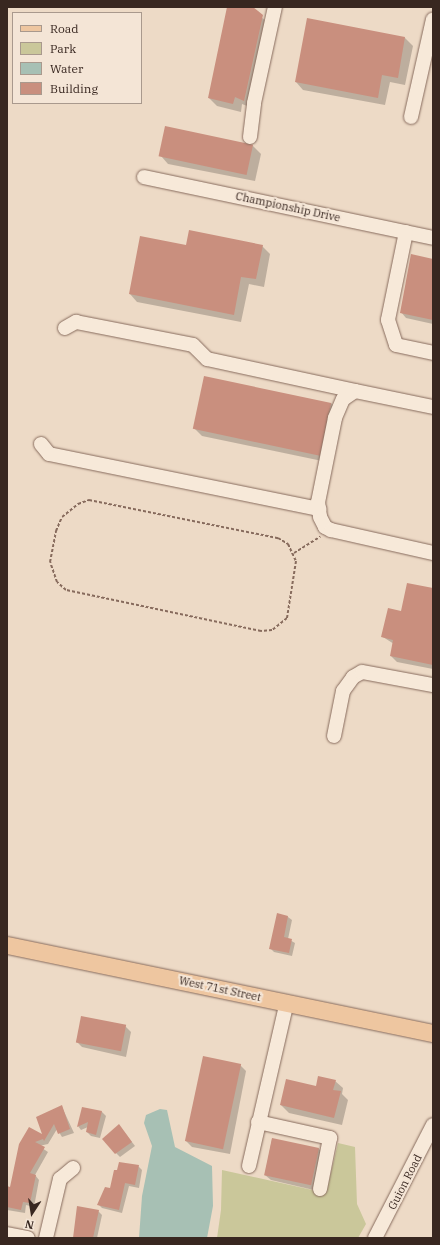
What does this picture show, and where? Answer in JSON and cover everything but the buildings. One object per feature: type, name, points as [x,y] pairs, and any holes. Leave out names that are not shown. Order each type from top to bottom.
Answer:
[{"type":"main road","name":"West 71st Street","points":[[7,945],[433,1033]]},
{"type":"street","points":[[250,137],[254,103],[275,7]]},
{"type":"street","points":[[411,117],[433,20]]},
{"type":"street","name":"Championship Drive","points":[[144,177],[433,238]]},
{"type":"street","points":[[406,232],[388,320],[396,345],[433,352]]},
{"type":"street","points":[[65,328],[76,322],[193,345],[207,359],[433,407]]},
{"type":"street","points":[[355,391],[343,399],[335,418],[318,502],[325,527],[331,530],[433,553]]},
{"type":"street","points":[[41,444],[49,454],[319,509]]},
{"type":"street","points":[[334,736],[343,691],[353,677],[362,672],[433,685]]},
{"type":"street","points":[[249,1166],[287,1002]]},
{"type":"street","points":[[258,1122],[330,1138],[320,1189]]},
{"type":"street","name":"Guion Road","points":[[375,1238],[433,1125]]},
{"type":"street","points":[[46,1238],[60,1179],[73,1168]]},
{"type":"street","points":[[7,1234],[28,1238]]},
{"type":"path","points":[[89,500],[278,538],[288,544],[294,553],[297,568],[287,618],[272,630],[261,631],[79,594],[66,590],[57,582],[50,562],[56,531],[62,517],[78,504],[89,500]]},
{"type":"path","points":[[294,553],[331,530]]},
{"type":"green space","points":[[338,1143],[355,1147],[357,1204],[366,1224],[358,1238],[217,1238],[221,1210],[222,1170],[326,1193]]},
{"type":"water","points":[[160,1109],[167,1110],[175,1147],[212,1166],[213,1206],[207,1238],[139,1238],[142,1196],[152,1146],[144,1123],[146,1115]]}]
